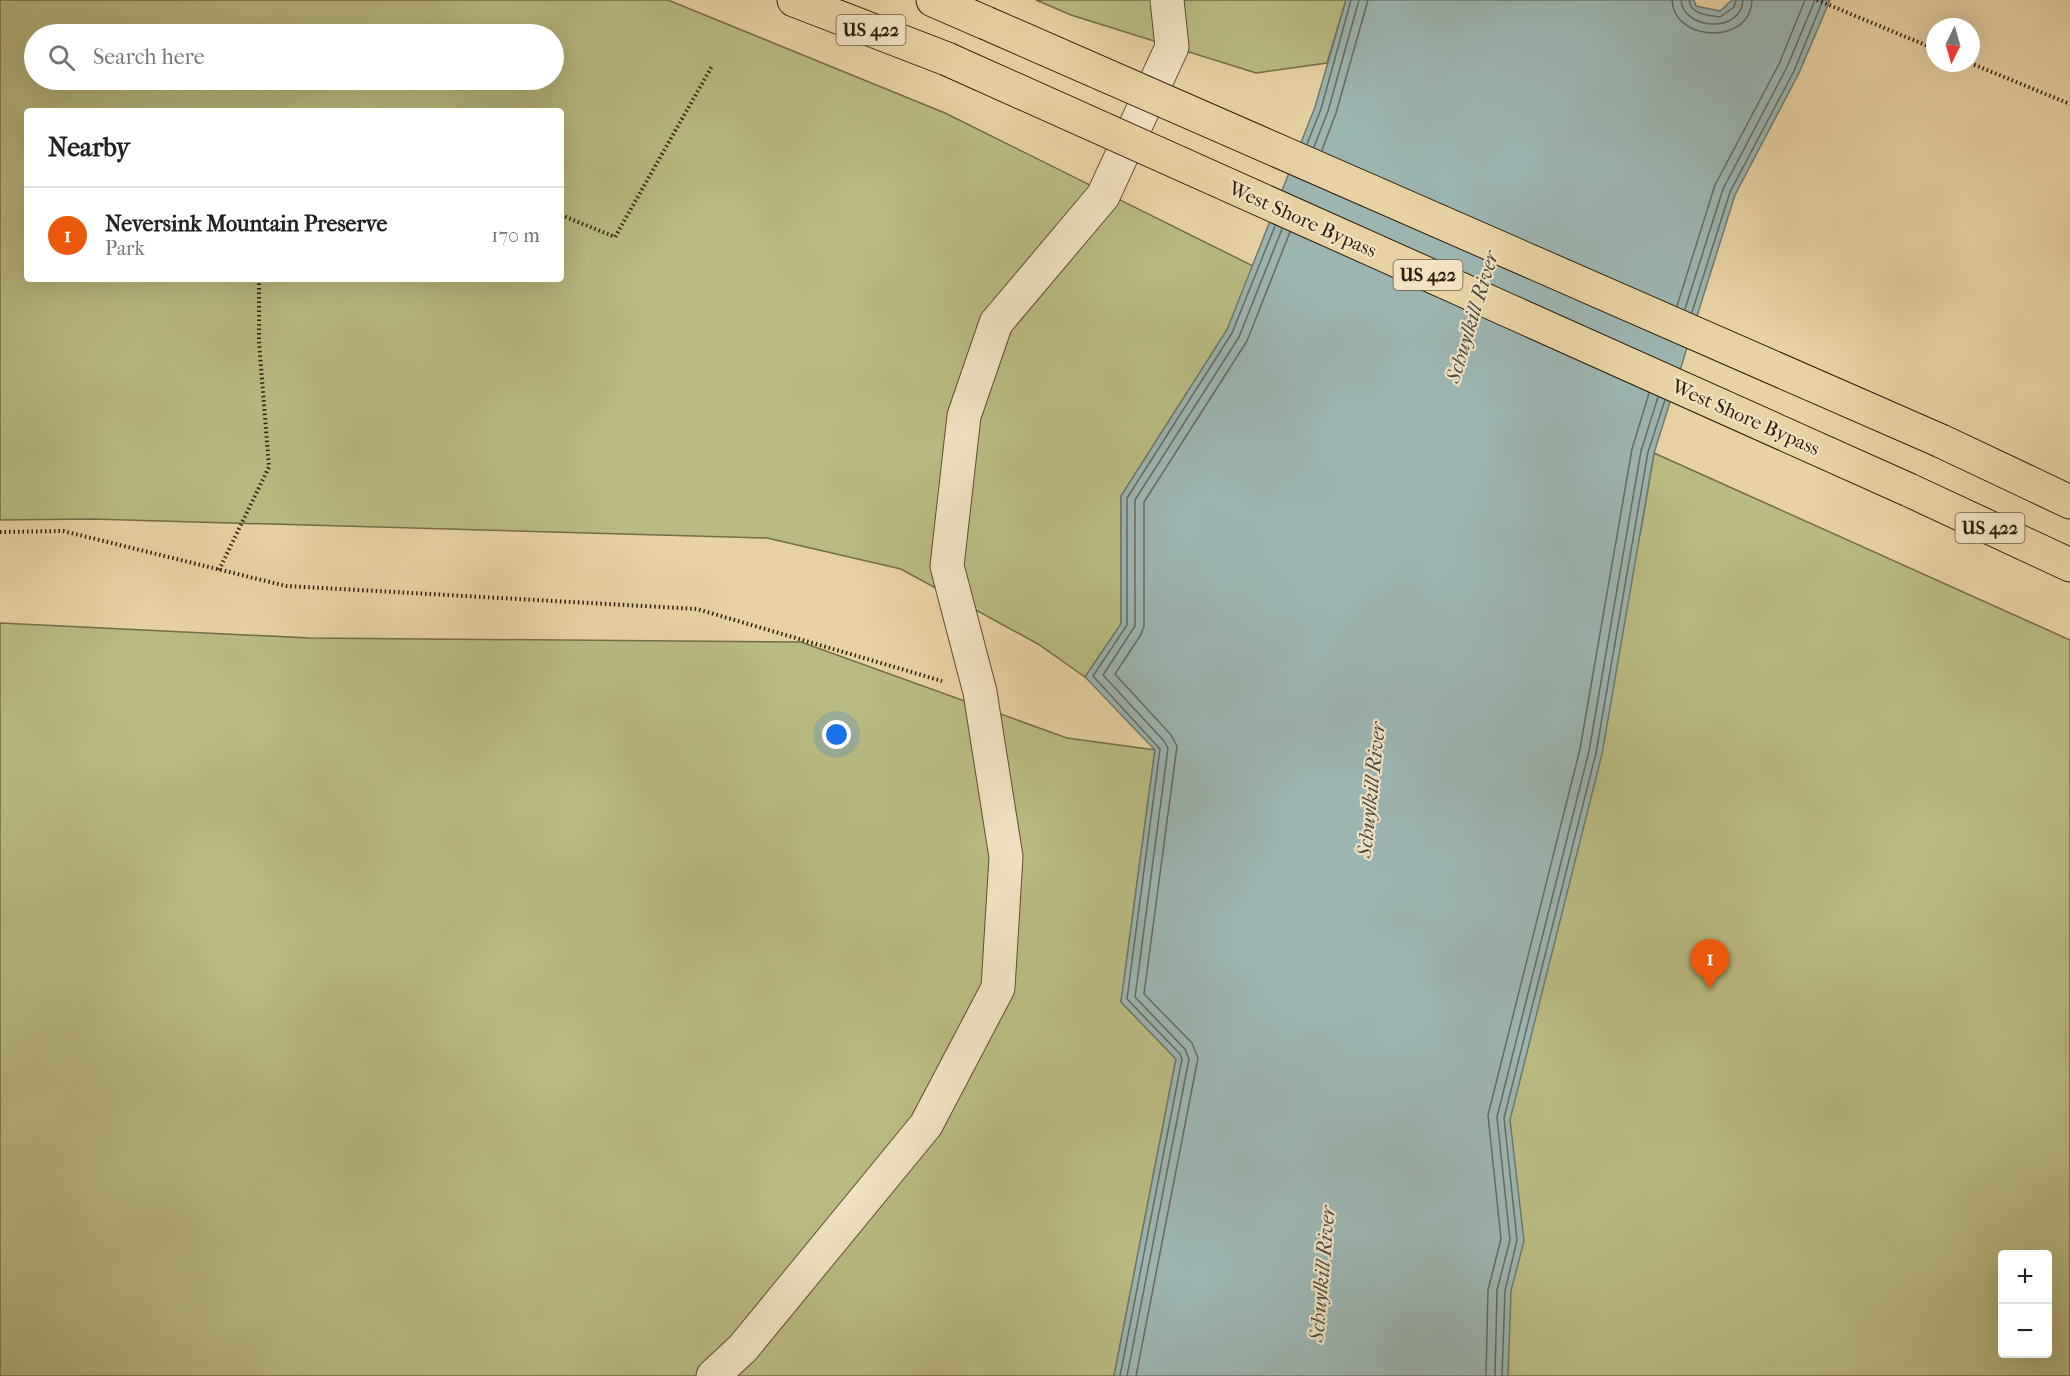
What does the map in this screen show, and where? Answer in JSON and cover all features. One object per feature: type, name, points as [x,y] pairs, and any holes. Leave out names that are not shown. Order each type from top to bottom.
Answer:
[{"type":"highway","name":"West Shore Bypass","points":[[794,0],[947,59],[1909,490],[2070,565]]},
{"type":"highway","name":"US 422","points":[[933,0],[1941,441],[2070,502]]},
{"type":"street","points":[[713,1376],[743,1348],[926,1125],[998,988],[1006,857],[980,692],[947,566],[964,416],[996,323],[1103,196],[1172,47],[1167,0]]},
{"type":"path","points":[[1817,0],[1926,45]]},
{"type":"path","points":[[564,216],[615,237],[712,66]]},
{"type":"path","points":[[1980,67],[2070,104]]},
{"type":"path","points":[[219,570],[269,467],[259,342],[259,282]]},
{"type":"path","points":[[0,532],[63,531],[286,586],[697,609],[980,692]]},
{"type":"green space","points":[[0,0],[668,0],[945,113],[1253,266],[1227,330],[1121,496],[1121,624],[1085,677],[1038,644],[901,569],[767,538],[91,519],[0,520]]},
{"type":"green space","points":[[1036,0],[1346,0],[1327,63],[1256,73],[1071,15]]},
{"type":"green space","points":[[1654,453],[2070,640],[2070,1376],[1315,1376],[1641,530]]},
{"type":"green space","points":[[0,623],[310,638],[801,642],[1067,738],[1155,750],[1121,1002],[1176,1059],[1114,1376],[0,1376]]},
{"type":"water","name":"Schuylkill River","points":[[1346,0],[1694,0],[1696,6],[1720,11],[1732,0],[1830,0],[1799,73],[1735,195],[1654,453],[1602,754],[1510,1120],[1524,1241],[1511,1291],[1508,1376],[1114,1376],[1176,1059],[1121,1002],[1155,750],[1085,677],[1121,624],[1121,496],[1227,330],[1315,107]]},
{"type":"place","name":"Neversink Mountain Preserve","points":[[1710,989]]}]
